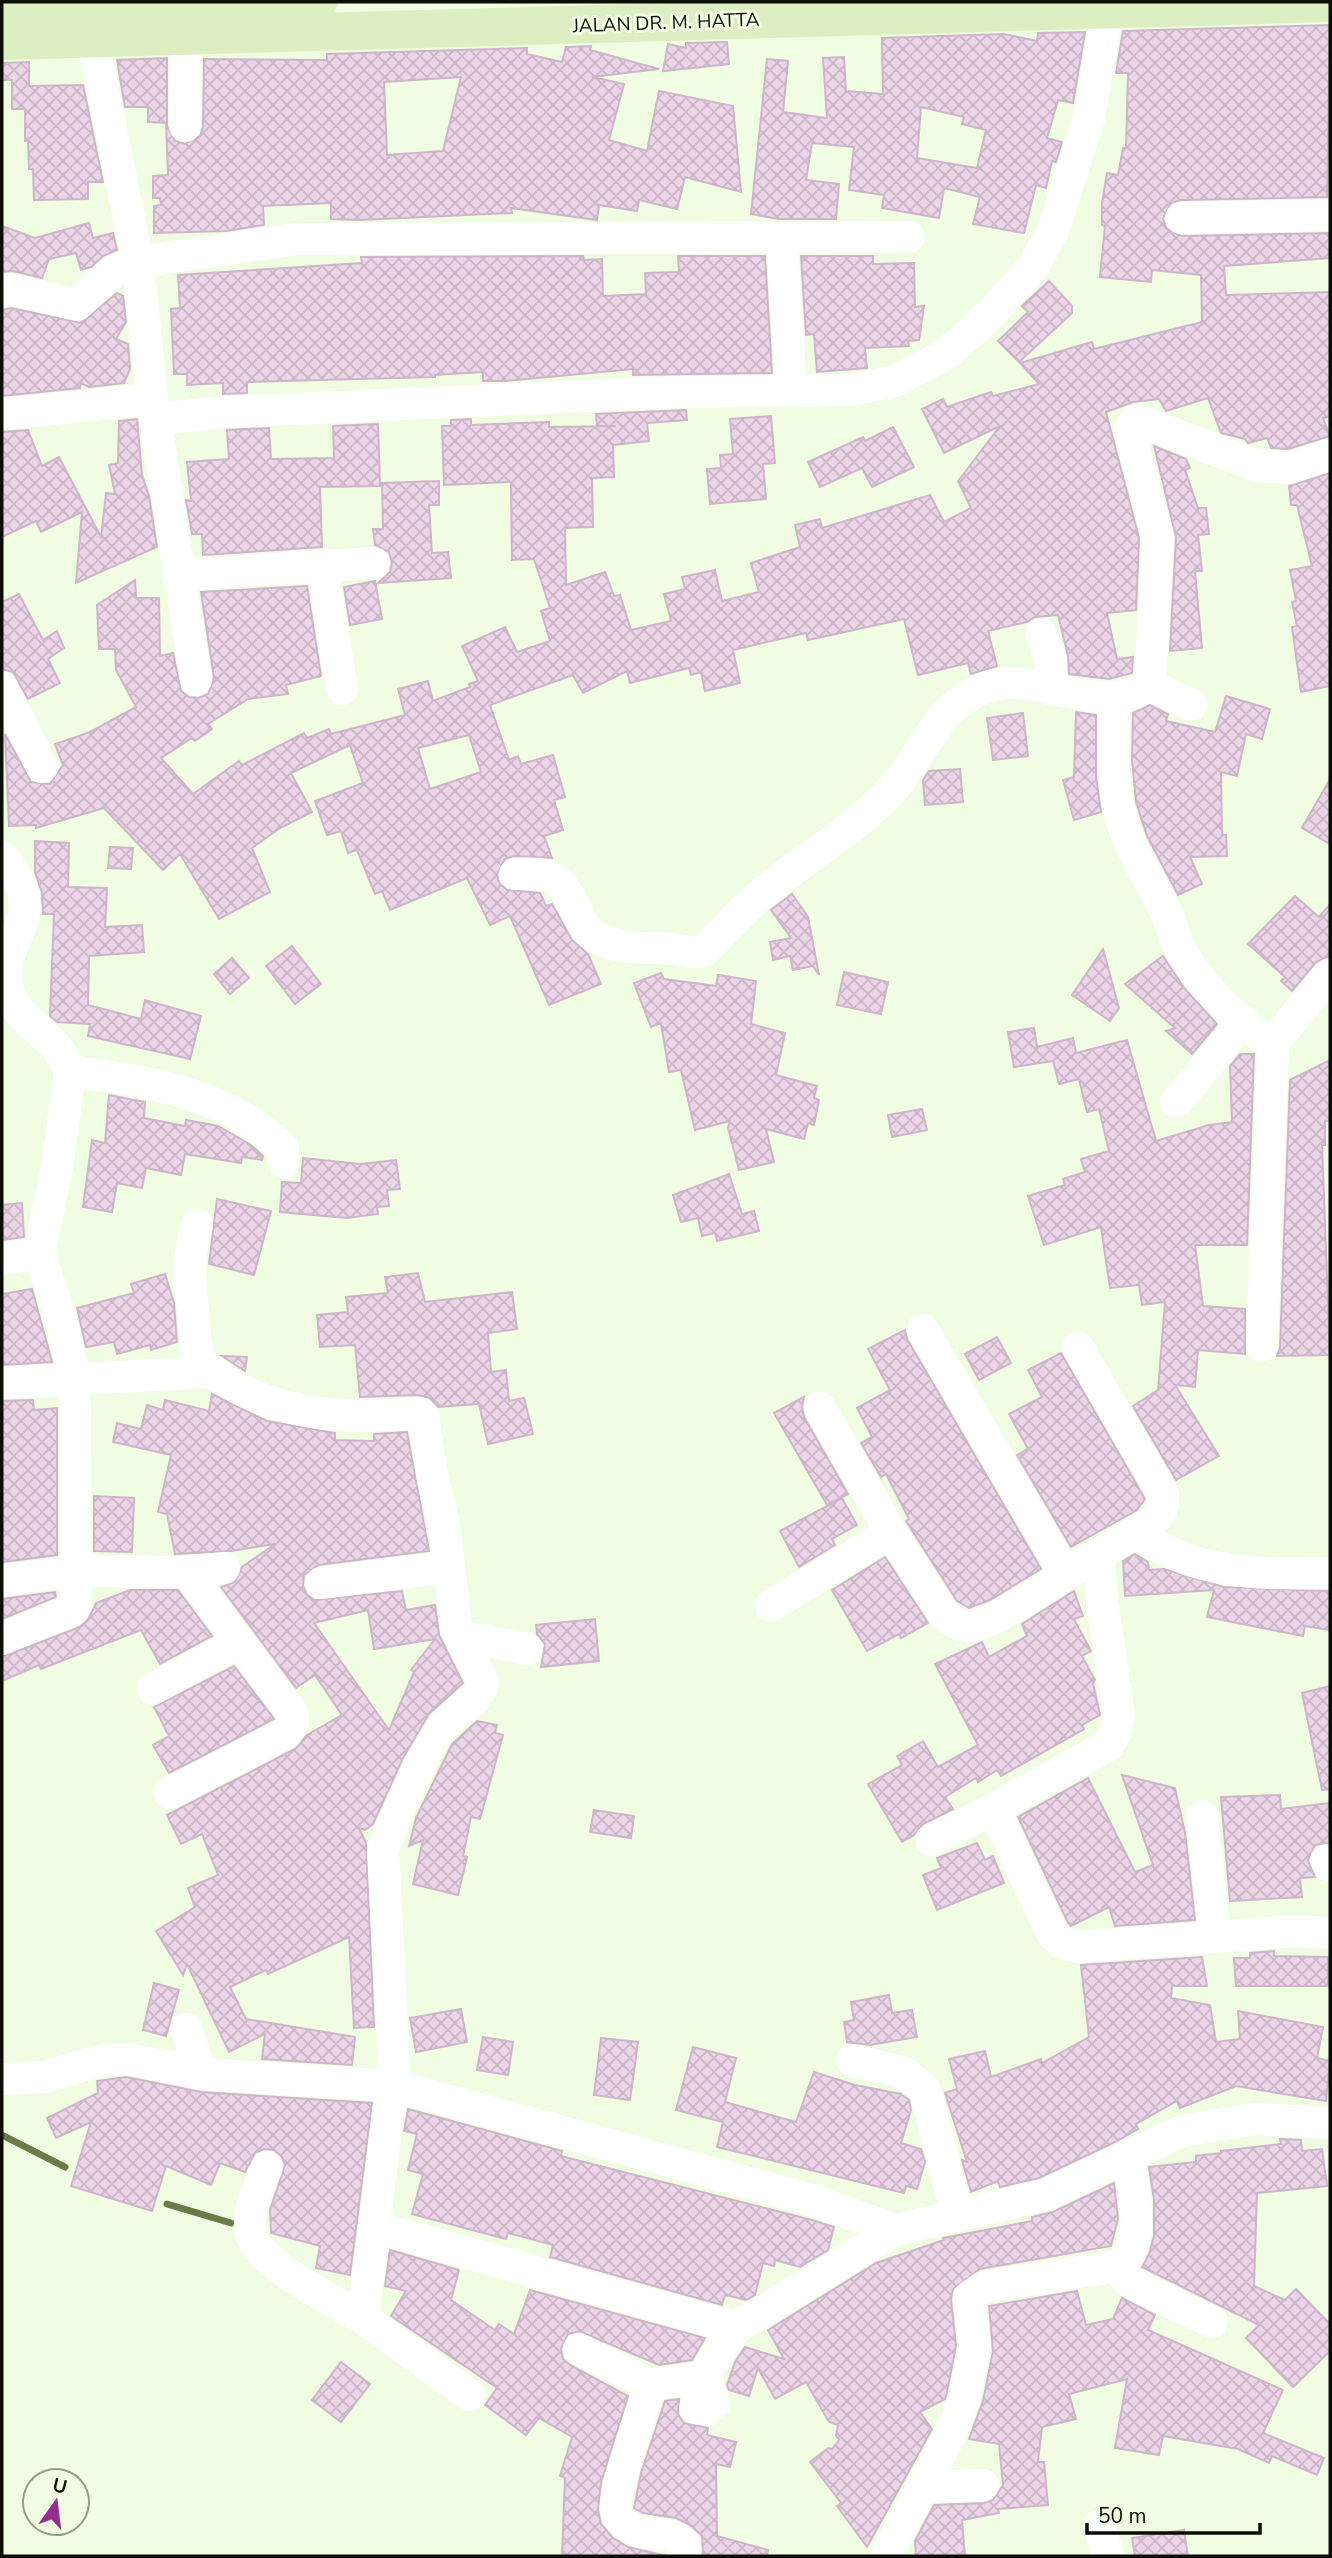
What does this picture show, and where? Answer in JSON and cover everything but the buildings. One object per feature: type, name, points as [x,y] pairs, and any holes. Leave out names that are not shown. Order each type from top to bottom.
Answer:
[{"type":"main road","name":"JALAN DR. M. HATTA","points":[[5,13],[318,2]]},
{"type":"main road","name":"JALAN DR. M. HATTA","points":[[5,13],[92,37],[186,38],[727,11],[1108,9],[1330,3]]},
{"type":"street","points":[[2,414],[154,409],[225,412],[661,392],[851,390],[895,381],[943,356],[980,325],[1034,266],[1054,228],[1089,118],[1108,9]]},
{"type":"street","points":[[92,37],[138,262],[154,409],[196,680]]},
{"type":"street","points":[[185,126],[186,38]]},
{"type":"street","points":[[1181,218],[1330,215]]},
{"type":"street","points":[[2,292],[9,289],[77,305],[115,270],[138,262],[296,239],[909,237]]},
{"type":"street","points":[[782,239],[791,391]]},
{"type":"street","points":[[1150,685],[1158,536],[1156,519],[1130,435],[1132,425],[1137,420],[1143,420],[1257,466],[1277,469],[1290,468],[1330,454]]},
{"type":"street","points":[[178,575],[374,563]]},
{"type":"street","points":[[322,566],[342,690]]},
{"type":"street","points":[[1041,634],[1051,662],[1051,690]]},
{"type":"street","points":[[515,874],[542,873],[553,876],[568,893],[586,929],[597,937],[627,948],[661,948],[695,954],[704,951],[756,899],[880,802],[916,759],[951,706],[988,686],[1014,684],[1115,698],[1150,685],[1191,705]]},
{"type":"street","points":[[2,687],[42,767]]},
{"type":"street","points":[[1115,698],[1114,772],[1122,821],[1166,911],[1182,952],[1197,976],[1260,1037],[1273,1043]]},
{"type":"street","points":[[2,857],[20,883],[24,901],[23,922],[8,946],[5,964],[8,987],[23,1018],[65,1055],[70,1072],[57,1168],[38,1253],[60,1316],[75,1381],[76,1571],[74,1610],[2,1639]]},
{"type":"street","points":[[1262,1346],[1273,1043],[1330,974]]},
{"type":"street","points":[[1176,1102],[1244,1021]]},
{"type":"street","points":[[70,1072],[110,1076],[175,1090],[223,1108],[267,1131],[283,1149],[284,1162]]},
{"type":"street","points":[[197,1225],[188,1266],[197,1349],[202,1363],[248,1395],[277,1406],[367,1417],[422,1415],[444,1524],[460,1636],[483,1682],[482,1690],[444,1724],[390,1828],[383,1850],[395,2086],[388,2113],[363,2318]]},
{"type":"street","points":[[2,1259],[38,1253]]},
{"type":"street","points":[[923,1330],[1065,1573]]},
{"type":"street","points":[[821,1408],[891,1532],[943,1614],[963,1626],[987,1623],[1065,1573],[1156,1520],[1162,1511],[1163,1494],[1078,1348]]},
{"type":"street","points":[[2,1383],[213,1372]]},
{"type":"street","points":[[771,1606],[891,1532]]},
{"type":"street","points":[[1136,1532],[1158,1549],[1235,1572],[1330,1573]]},
{"type":"street","points":[[931,1840],[1002,1805],[1107,1746],[1115,1732],[1119,1715],[1102,1602],[1099,1554]]},
{"type":"street","points":[[321,1583],[449,1567]]},
{"type":"street","points":[[2,1581],[76,1571],[183,1572],[224,1568]]},
{"type":"street","points":[[170,1793],[291,1728],[292,1713],[191,1577],[183,1572]]},
{"type":"street","points":[[460,1636],[527,1648]]},
{"type":"street","points":[[153,1689],[239,1642]]},
{"type":"street","points":[[1002,1805],[1000,1822],[1011,1847],[1046,1923],[1064,1944],[1079,1947],[1215,1935],[1251,1919],[1330,1933]]},
{"type":"street","points":[[1202,1816],[1215,1935]]},
{"type":"street","points":[[186,2029],[201,2074]]},
{"type":"street","points":[[2,2078],[44,2077],[103,2060],[127,2059],[201,2074],[395,2086],[818,2202],[895,2230]]},
{"type":"street","points":[[852,2060],[903,2072],[925,2090],[957,2214]]},
{"type":"street","points":[[579,2349],[651,2385],[696,2378],[704,2374],[736,2329],[895,2230],[1045,2195],[1182,2131],[1222,2122],[1254,2119],[1330,2123]]},
{"type":"street","points":[[886,2556],[951,2433],[971,2376],[975,2347],[969,2297],[983,2287],[1118,2266],[1129,2257],[1136,2236],[1128,2157]]},
{"type":"street","points":[[267,2167],[255,2196],[250,2230],[257,2247],[285,2272],[363,2318],[470,2395]]},
{"type":"street","points":[[373,2227],[736,2329]]},
{"type":"street","points":[[1118,2266],[1127,2280],[1135,2285],[1212,2322]]},
{"type":"street","points":[[695,2408],[707,2410],[714,2403],[704,2374]]},
{"type":"street","points":[[651,2385],[632,2444],[616,2511],[630,2528],[678,2537],[685,2544],[685,2556]]},
{"type":"street","points":[[923,2487],[983,2485]]},
{"type":"street","points":[[1099,2526],[1108,2556]]},
{"type":"waterway","points":[[2,2135],[65,2167]]},
{"type":"waterway","points":[[167,2204],[231,2223]]}]
